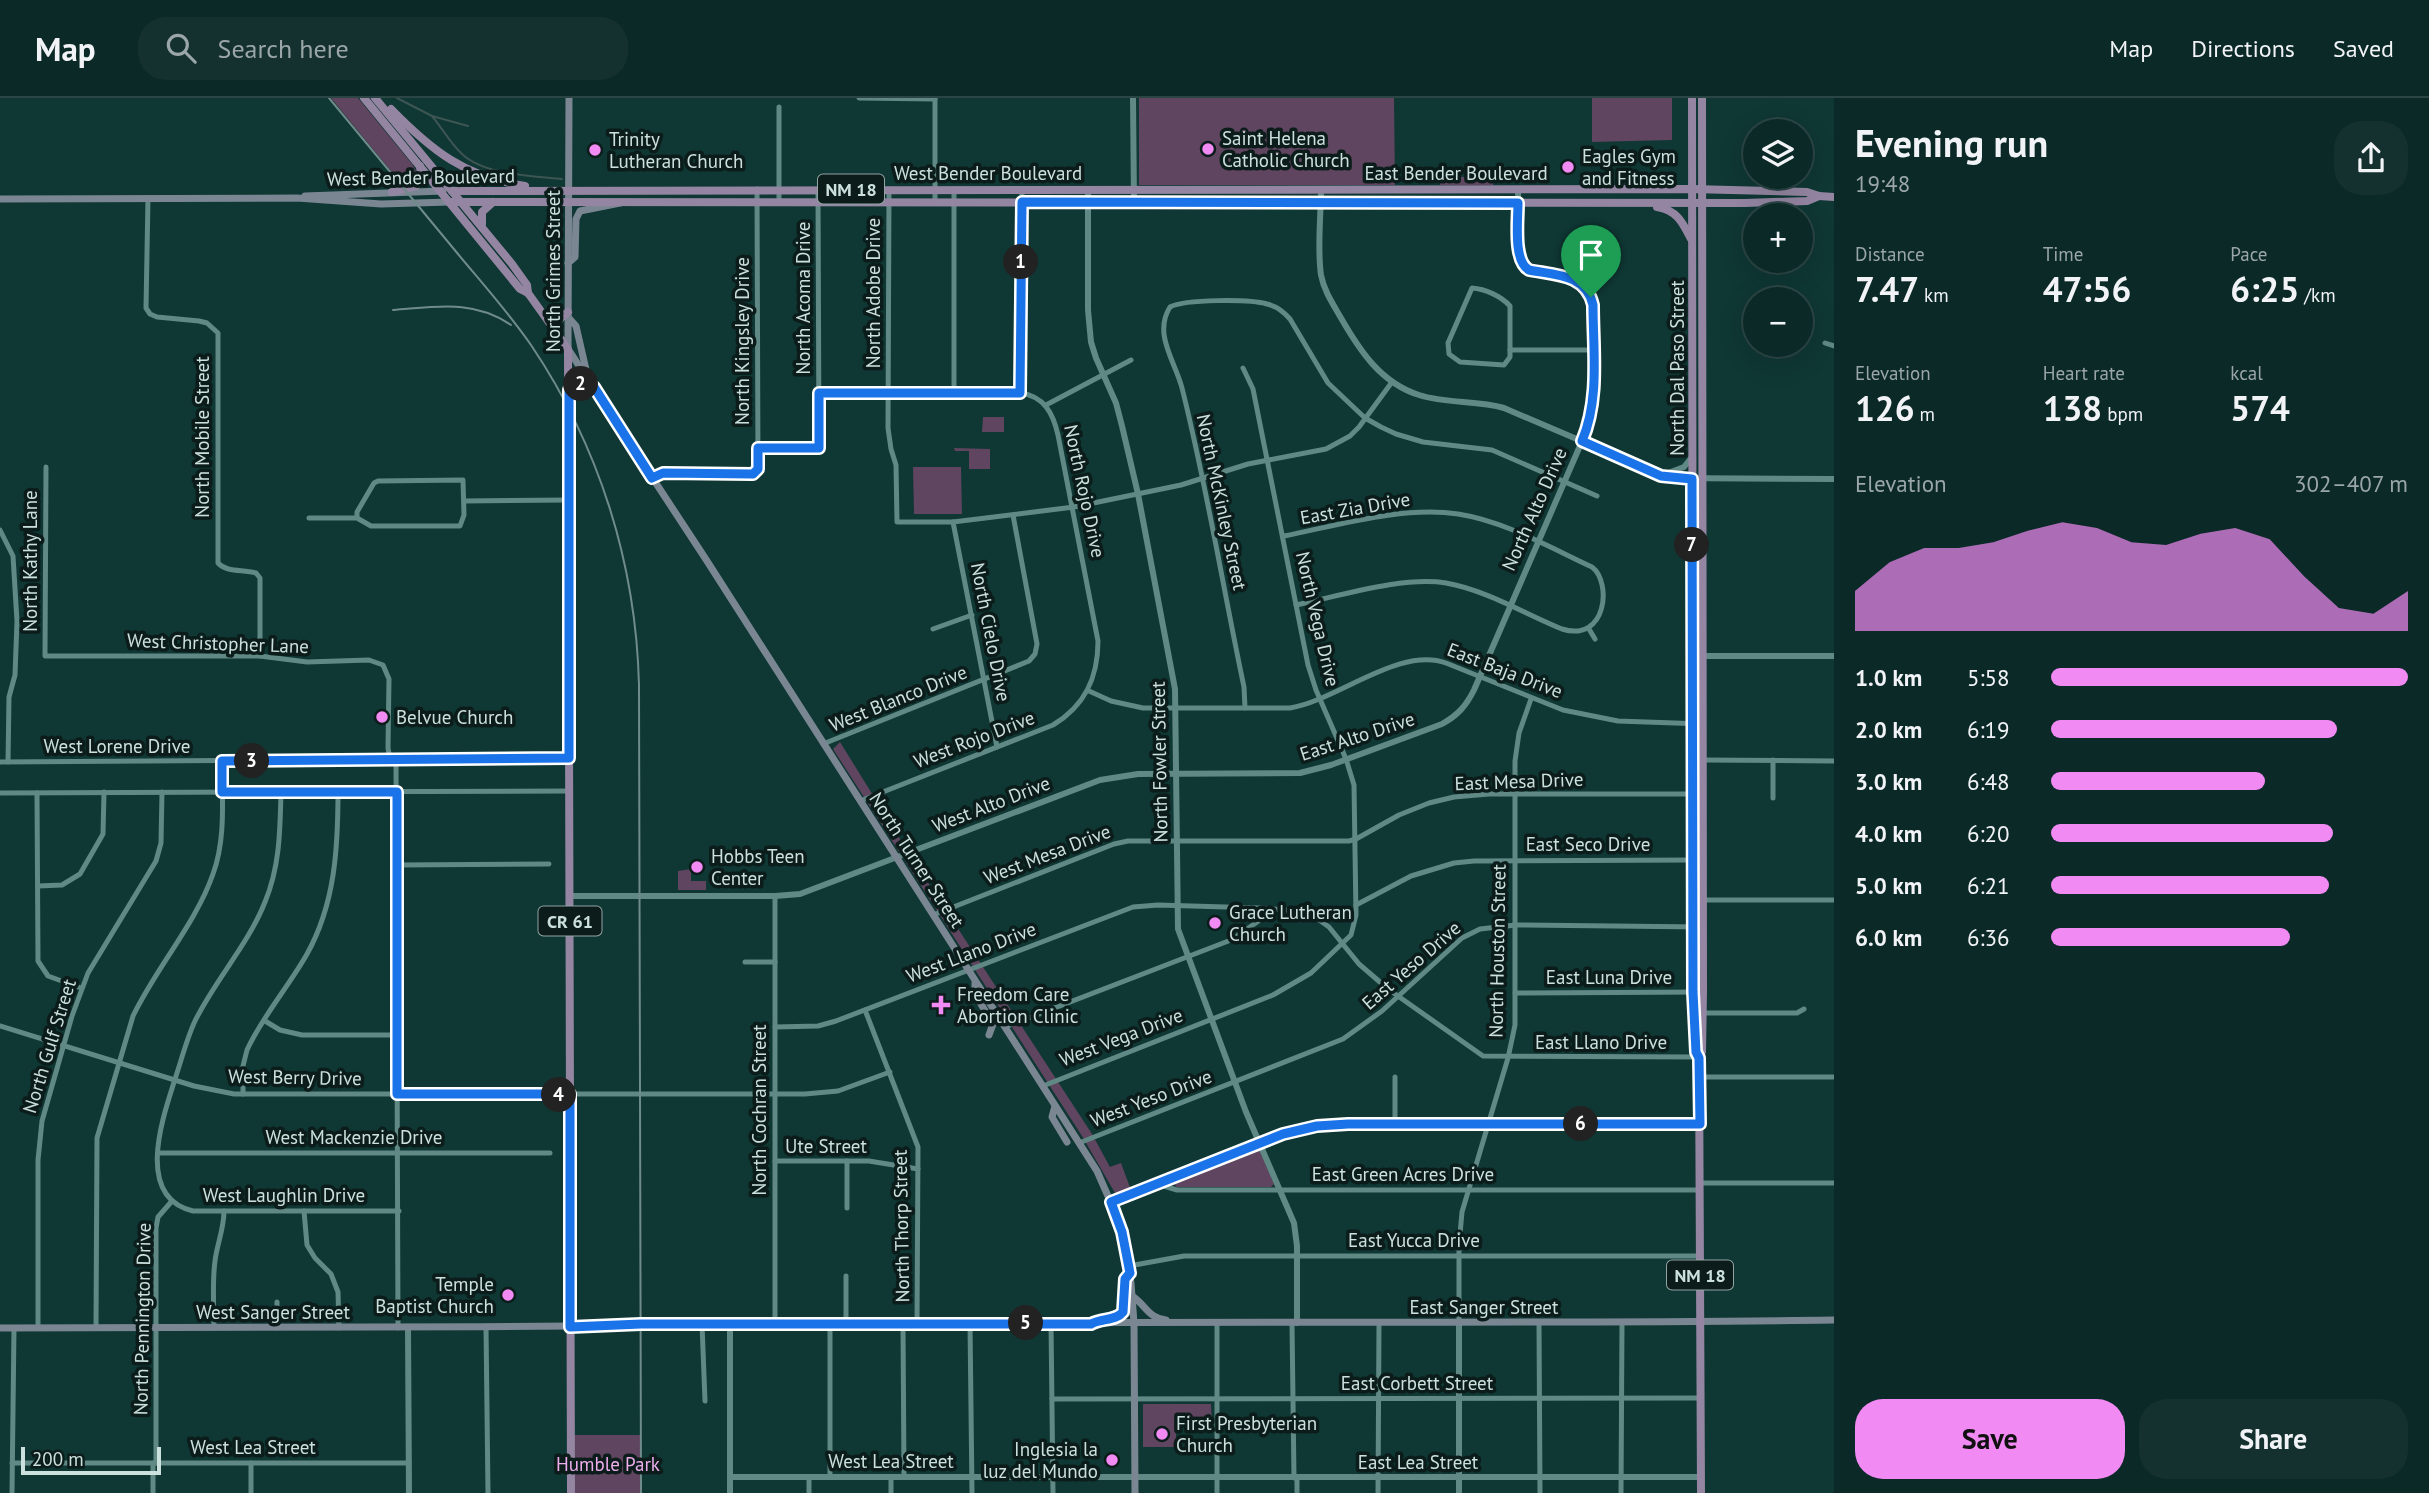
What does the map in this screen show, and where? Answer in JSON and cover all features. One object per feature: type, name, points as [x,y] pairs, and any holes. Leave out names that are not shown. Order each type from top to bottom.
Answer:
[{"type":"main road","name":"North Turner Street","points":[[364,98],[520,289],[528,293],[548,319],[1097,1171],[1122,1232],[1130,1269],[1134,1323],[1135,1493]]},
{"type":"main road","name":"North Grimes Street","points":[[569,98],[571,1493]]},
{"type":"main road","name":"North Dal Paso Street","points":[[1692,98],[1693,992],[1702,1052],[1699,1058],[1701,1493]]},
{"type":"main road","name":"North Dal Paso Street","points":[[1698,1013],[1703,992],[1702,98]]},
{"type":"main road","name":"North Turner Street","points":[[376,99],[485,230],[527,285],[528,293]]},
{"type":"main road","points":[[376,99],[386,105],[424,142],[461,167],[498,181],[545,190]]},
{"type":"main road","points":[[392,192],[416,186],[422,175],[420,166]]},
{"type":"main road","name":"West Bender Boulevard","points":[[297,198],[311,195],[441,191],[1134,188]]},
{"type":"main road","name":"East Bender Boulevard","points":[[1134,188],[1703,189],[1807,192],[1834,197]]},
{"type":"main road","points":[[668,189],[668,202]]},
{"type":"main road","points":[[1610,204],[1613,189]]},
{"type":"main road","name":"East Bender Boulevard","points":[[1134,202],[1648,204],[1807,201],[1819,196]]},
{"type":"main road","name":"West Bender Boulevard","points":[[0,199],[297,198],[381,204],[569,201],[1134,202]]},
{"type":"main road","points":[[485,230],[481,216],[484,209],[493,202]]},
{"type":"main road","points":[[568,263],[575,257],[576,219],[580,211],[622,202]]},
{"type":"main road","points":[[1648,204],[1670,210],[1677,215],[1685,225],[1692,242]]},
{"type":"main road","points":[[548,319],[561,318],[568,314],[576,326],[588,378]]},
{"type":"main road","points":[[569,390],[579,384],[594,387]]},
{"type":"main road","points":[[975,982],[975,994],[993,1024],[989,1035]]},
{"type":"main road","points":[[1055,1105],[1052,1117],[1068,1142]]},
{"type":"main road","points":[[1091,1324],[1101,1318],[1117,1318],[1123,1312],[1125,1279],[1130,1269]]},
{"type":"main road","points":[[1132,1296],[1149,1314],[1157,1318],[1208,1323]]},
{"type":"main road","name":"East Sanger Street","points":[[1134,1323],[1834,1320]]},
{"type":"main road","name":"West Sanger Street","points":[[0,1328],[1134,1323]]},
{"type":"street","points":[[859,98],[935,99],[935,202]]},
{"type":"street","points":[[1133,98],[1134,202]]},
{"type":"street","points":[[779,107],[779,202]]},
{"type":"street","name":"North Kingsley Drive","points":[[652,478],[663,473],[753,474],[758,469],[757,189]]},
{"type":"street","name":"North Acoma Drive","points":[[758,448],[819,448],[818,189]]},
{"type":"street","name":"North Adobe Drive","points":[[889,189],[888,393],[890,443],[897,476],[897,522],[953,522]]},
{"type":"street","points":[[954,189],[954,393]]},
{"type":"street","points":[[819,393],[1020,393],[1022,189]]},
{"type":"street","name":"North Fowler Street","points":[[1088,189],[1088,328],[1096,358],[1119,413],[1138,495],[1171,663],[1177,708],[1178,929],[1210,1019],[1293,1223],[1297,1256],[1294,1399],[1297,1493]]},
{"type":"street","points":[[1321,189],[1321,268],[1326,292],[1360,350],[1373,366],[1392,382],[1417,394],[1440,400],[1483,403],[1504,408],[1661,476],[1692,479],[1834,479]]},
{"type":"street","name":"North Alto Drive","points":[[1480,677],[1582,441],[1592,410],[1593,305],[1588,291],[1579,281],[1529,270],[1521,263],[1518,189]]},
{"type":"street","name":"North Mobile Street","points":[[148,198],[146,308],[150,314],[157,317],[207,323],[218,332],[218,563],[232,569],[256,573],[260,578],[260,656]]},
{"type":"street","points":[[1472,288],[1504,300],[1510,306],[1510,350],[1510,357],[1504,365],[1460,362],[1448,354],[1448,343],[1472,288]]},
{"type":"street","name":"North McKinley Street","points":[[1245,708],[1244,687],[1202,479],[1181,386],[1162,333],[1164,318],[1170,307],[1188,301],[1258,302],[1279,309],[1297,330],[1328,383],[1365,418]]},
{"type":"street","points":[[1825,343],[1834,346]]},
{"type":"street","points":[[1510,350],[1593,350]]},
{"type":"street","points":[[1046,405],[1131,360]]},
{"type":"street","name":"North Vega Drive","points":[[1243,368],[1253,389],[1269,460],[1308,665],[1354,785],[1356,905],[1354,930],[1343,944]]},
{"type":"street","points":[[953,522],[1073,507],[1138,495],[1269,460],[1334,446],[1350,436],[1392,382]]},
{"type":"street","name":"North Rojo Drive","points":[[1020,393],[1036,397],[1046,405],[1055,421],[1098,641],[1096,669],[1089,691]]},
{"type":"street","points":[[1365,418],[1409,439],[1492,450],[1597,496]]},
{"type":"street","points":[[1661,476],[1685,467],[1692,456]]},
{"type":"street","name":"North Kathy Lane","points":[[45,656],[46,467]]},
{"type":"street","points":[[309,518],[357,517],[371,526],[460,527],[464,515],[463,480],[381,480],[374,483],[357,512],[357,517]]},
{"type":"street","points":[[464,501],[569,500]]},
{"type":"street","name":"East Zia Drive","points":[[1284,536],[1390,515],[1430,512],[1480,519],[1537,541],[1596,570],[1600,579],[1601,603],[1599,617],[1589,629]]},
{"type":"street","name":"West Blanco Drive","points":[[823,744],[1023,665],[1035,654],[1037,644],[1013,515]]},
{"type":"street","name":"North Cielo Drive","points":[[953,522],[997,747]]},
{"type":"street","points":[[0,530],[13,556],[17,621],[15,675],[9,696],[8,762]]},
{"type":"street","points":[[1296,605],[1404,583],[1431,581],[1460,586],[1570,631],[1589,629],[1595,639]]},
{"type":"street","points":[[933,629],[972,615]]},
{"type":"street","name":"West Christopher Lane","points":[[45,656],[260,656],[307,662],[377,662],[387,669],[389,678],[388,748],[393,760]]},
{"type":"street","points":[[1693,656],[1834,656]]},
{"type":"street","name":"East Baja Drive","points":[[1089,691],[1127,705],[1290,708],[1319,699],[1414,659],[1438,660],[1563,710],[1618,722],[1703,724]]},
{"type":"street","name":"East Alto Drive","points":[[1177,774],[1300,773],[1346,759],[1453,718],[1469,702],[1480,677]]},
{"type":"street","name":"West Rojo Drive","points":[[860,801],[1053,725],[1077,708],[1089,691]]},
{"type":"street","name":"North Houston Street","points":[[1459,1493],[1459,1256],[1462,1212],[1508,1058],[1515,1025],[1517,745],[1531,699]]},
{"type":"street","name":"West Lorene Drive","points":[[0,762],[569,758]]},
{"type":"street","points":[[393,760],[397,792],[398,1328]]},
{"type":"street","points":[[1773,760],[1773,798]]},
{"type":"street","points":[[96,1328],[96,1144],[141,999],[191,918],[213,875],[219,849],[222,761]]},
{"type":"street","points":[[1703,761],[1834,761]]},
{"type":"street","name":"West Alto Drive","points":[[570,896],[800,894],[1100,780],[1129,775],[1177,774]]},
{"type":"street","points":[[0,793],[570,791]]},
{"type":"street","points":[[38,886],[62,885],[80,874],[103,834],[104,792]]},
{"type":"street","name":"North Gulf Street","points":[[38,1328],[39,1143],[42,1121],[81,988],[100,951],[156,861],[162,832],[162,792]]},
{"type":"street","name":"North Pennington Drive","points":[[153,1493],[156,1228],[158,1217],[172,1201],[160,1181],[159,1129],[194,1024],[253,929],[273,881],[279,850],[281,792]]},
{"type":"street","points":[[243,1094],[245,1057],[250,1043],[308,952],[325,908],[338,848],[338,792]]},
{"type":"street","points":[[37,793],[38,961],[48,976],[81,988]]},
{"type":"street","name":"East Mesa Drive","points":[[1177,841],[1356,839],[1399,815],[1429,803],[1465,796],[1515,793],[1703,794]]},
{"type":"street","name":"West Mesa Drive","points":[[933,915],[1114,844],[1139,840],[1177,841]]},
{"type":"street","name":"East Seco Drive","points":[[1356,905],[1411,876],[1474,861],[1703,860]]},
{"type":"street","points":[[397,865],[549,864]]},
{"type":"street","name":"North Cochran Street","points":[[775,896],[775,1325]]},
{"type":"street","points":[[1693,900],[1834,900]]},
{"type":"street","name":"West Llano Drive","points":[[775,1027],[818,1026],[1124,910],[1143,906],[1177,906]]},
{"type":"street","name":"East Llano Drive","points":[[1177,906],[1270,908],[1297,911],[1315,917],[1329,927],[1363,967],[1398,996],[1478,1054],[1487,1057],[1699,1058]]},
{"type":"street","points":[[1004,1027],[1231,940],[1260,920],[1270,908]]},
{"type":"street","name":"East Yeso Drive","points":[[1235,1082],[1343,1039],[1366,1025],[1462,938],[1487,928],[1703,927]]},
{"type":"street","name":"West Vega Drive","points":[[1043,1086],[1288,988],[1311,973],[1343,944]]},
{"type":"street","points":[[745,962],[775,962]]},
{"type":"street","name":"East Luna Drive","points":[[1516,993],[1703,992]]},
{"type":"street","points":[[1698,1013],[1797,1013],[1804,1009]]},
{"type":"street","name":"North Thorp Street","points":[[865,1010],[917,1145],[917,1324]]},
{"type":"street","points":[[265,1021],[280,1030],[302,1035],[397,1035]]},
{"type":"street","name":"West Berry Drive","points":[[0,1026],[211,1091],[243,1094],[838,1091],[890,1072]]},
{"type":"street","points":[[1395,1077],[1395,1124]]},
{"type":"street","points":[[1700,1077],[1834,1077]]},
{"type":"street","name":"West Yeso Drive","points":[[1079,1143],[1235,1082]]},
{"type":"street","points":[[1111,1202],[1283,1134],[1317,1126],[1700,1124]]},
{"type":"street","name":"West Mackenzie Drive","points":[[158,1153],[551,1153]]},
{"type":"street","name":"Ute Street","points":[[775,1161],[883,1162],[918,1169]]},
{"type":"street","points":[[847,1161],[847,1208]]},
{"type":"street","name":"East Green Acres Drive","points":[[1157,1184],[1177,1190],[1469,1190],[1834,1183]]},
{"type":"street","name":"West Laughlin Drive","points":[[172,1201],[193,1211],[398,1211]]},
{"type":"street","points":[[214,1328],[214,1270],[223,1231],[224,1211]]},
{"type":"street","points":[[304,1211],[307,1245],[331,1274],[338,1292],[339,1328]]},
{"type":"street","name":"East Yucca Drive","points":[[1130,1269],[1184,1256],[1700,1256]]},
{"type":"street","points":[[846,1276],[846,1324]]},
{"type":"street","points":[[277,1302],[277,1328]]},
{"type":"street","points":[[970,1323],[972,1493]]},
{"type":"street","points":[[1051,1323],[1053,1493]]},
{"type":"street","points":[[1217,1323],[1217,1493]]},
{"type":"street","points":[[1378,1493],[1379,1323]]},
{"type":"street","points":[[1539,1323],[1540,1493]]},
{"type":"street","points":[[1621,1493],[1622,1323]]},
{"type":"street","points":[[702,1324],[705,1401]]},
{"type":"street","points":[[830,1324],[830,1477]]},
{"type":"street","name":"North Thorp Street","points":[[903,1324],[904,1477]]},
{"type":"street","points":[[730,1325],[730,1493]]},
{"type":"street","points":[[486,1327],[488,1493]]},
{"type":"street","points":[[12,1493],[14,1328]]},
{"type":"street","points":[[408,1328],[409,1493]]},
{"type":"street","name":"East Corbett Street","points":[[1052,1399],[1700,1398]]},
{"type":"street","name":"West Lea Street","points":[[12,1463],[409,1463]]},
{"type":"street","points":[[251,1463],[251,1493]]},
{"type":"street","name":"West Lea Street","points":[[730,1477],[1135,1478]]},
{"type":"street","points":[[809,1477],[809,1493]]},
{"type":"street","points":[[891,1477],[891,1493]]},
{"type":"street","name":"East Lea Street","points":[[1135,1478],[1701,1477]]},
{"type":"green space","points":[[331,98],[358,98],[412,164],[417,173],[415,183],[404,187]]},
{"type":"green space","points":[[1139,98],[1394,98],[1395,185],[1139,185]]},
{"type":"green space","points":[[1592,98],[1672,98],[1672,140],[1592,142]]},
{"type":"green space","points":[[1465,166],[1494,168],[1493,185],[1440,185],[1441,180],[1465,177]]},
{"type":"green space","points":[[983,417],[1004,417],[1004,432],[982,432]]},
{"type":"green space","points":[[954,448],[990,449],[990,469],[969,469],[969,451],[955,451]]},
{"type":"green space","points":[[913,467],[961,467],[962,514],[914,514]]},
{"type":"green space","points":[[840,742],[910,855],[1092,1134],[1110,1167],[1121,1163],[1131,1190],[1115,1193],[1082,1136],[833,749]]},
{"type":"green space","points":[[691,869],[691,881],[706,881],[706,890],[678,890],[678,871]]},
{"type":"green space","points":[[1255,1148],[1259,1149],[1274,1184],[1271,1187],[1177,1187],[1173,1183],[1176,1178]]},
{"type":"green space","points":[[1143,1404],[1211,1404],[1212,1426],[1176,1426],[1176,1447],[1143,1447]]},
{"type":"green space","name":"Humble Park","points":[[574,1435],[641,1435],[642,1493],[575,1493]]},
{"type":"waterway","points":[[397,98],[432,116],[468,126]]},
{"type":"waterway","points":[[432,116],[458,150],[471,161],[509,173],[562,179]]},
{"type":"railway","points":[[329,98],[531,345],[576,424],[594,465],[621,550],[630,595],[639,685],[641,1493]]},
{"type":"railway","points":[[393,310],[468,308],[483,311],[511,325]]},
{"type":"place","name":"Saint Helena Catholic Church","points":[[1208,149]]},
{"type":"place","name":"Trinity Lutheran Church","points":[[595,150]]},
{"type":"place","name":"Eagles Gym and Fitness","points":[[1568,167]]},
{"type":"place","name":"Belvue Church","points":[[382,717]]},
{"type":"place","name":"Hobbs Teen Center","points":[[697,867]]},
{"type":"place","name":"Grace Lutheran Church","points":[[1215,923]]},
{"type":"place","name":"Freedom Care Abortion Clinic","points":[[941,1005]]},
{"type":"place","name":"Temple Baptist Church","points":[[508,1295]]},
{"type":"place","name":"First Presbyterian Church","points":[[1162,1434]]},
{"type":"place","name":"Inglesia la luz del Mundo","points":[[1112,1460]]},
{"type":"route","points":[[1022,202],[1518,203],[1519,258],[1523,267],[1579,281],[1591,297],[1592,410],[1582,441],[1661,476],[1692,479],[1693,992],[1696,1052],[1699,1058],[1700,1124],[1348,1124],[1317,1126],[1283,1134],[1111,1202],[1122,1232],[1130,1273],[1125,1279],[1124,1308],[1120,1316],[1101,1318],[1091,1324],[641,1324],[570,1327],[570,1094],[397,1094],[397,792],[222,792],[222,761],[569,758],[569,390],[579,384],[594,387],[652,478],[663,473],[753,474],[758,469],[758,448],[819,448],[819,393],[1020,393],[1022,202]]}]
